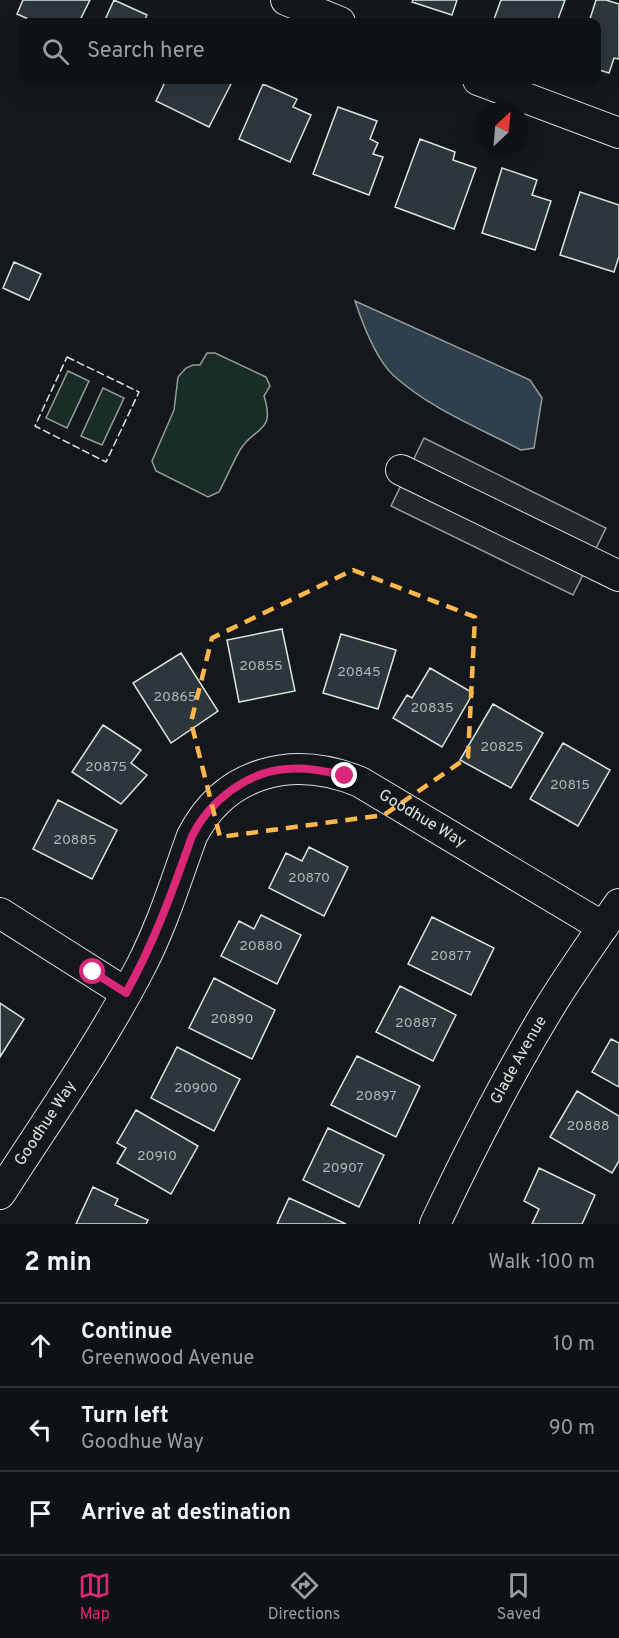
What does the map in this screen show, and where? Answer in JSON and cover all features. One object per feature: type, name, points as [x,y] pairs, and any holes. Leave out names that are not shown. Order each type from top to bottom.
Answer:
[{"type":"street","points":[[286,0],[330,18]]},
{"type":"street","points":[[489,84],[619,133]]},
{"type":"street","points":[[401,470],[619,576]]},
{"type":"street","name":"Goodhue Way","points":[[0,1194],[81,1071],[126,993],[150,947],[199,822],[236,787],[270,771],[315,769],[360,782],[611,915]]},
{"type":"street","points":[[0,914],[126,993]]},
{"type":"street","name":"Glade Avenue","points":[[435,1224],[484,1123],[524,1051],[544,1016],[611,915]]},
{"type":"highlighted area","points":[[353,570],[475,617],[468,757],[384,815],[220,837],[191,722],[212,638]]},
{"type":"green space","points":[[207,353],[215,353],[266,377],[270,386],[264,396],[267,408],[265,423],[240,450],[219,492],[208,497],[156,471],[152,461],[174,410],[178,377],[186,368],[200,365]]},
{"type":"green space","points":[[68,371],[89,381],[67,428],[46,418]]},
{"type":"green space","points":[[103,388],[124,398],[102,445],[81,436]]},
{"type":"shaded area","points":[[424,438],[606,528],[573,595],[391,506]]},
{"type":"water","points":[[355,301],[530,380],[542,398],[534,448],[521,450],[454,416],[407,387],[381,360]]},
{"type":"building","points":[[23,0],[90,0],[81,18],[26,18],[17,14]]},
{"type":"building","points":[[114,0],[147,15],[146,18],[106,18]]},
{"type":"building","points":[[413,0],[457,0],[452,15],[412,2]]},
{"type":"building","points":[[501,0],[565,0],[558,18],[494,18]]},
{"type":"building","points":[[596,0],[619,4],[619,59],[614,58],[609,73],[601,71],[601,18],[590,18]]},
{"type":"building","points":[[164,84],[231,84],[209,127],[156,101]]},
{"type":"building","points":[[263,84],[297,99],[293,107],[311,115],[290,162],[239,139]]},
{"type":"building","points":[[338,107],[377,121],[370,139],[378,143],[373,154],[383,157],[369,195],[313,174]]},
{"type":"building","points":[[420,139],[455,152],[453,160],[476,168],[454,229],[395,207]]},
{"type":"building","points":[[502,168],[537,180],[532,195],[551,201],[535,250],[482,233]]},
{"type":"building","points":[[580,192],[619,205],[619,256],[614,272],[560,255]]},
{"type":"building","points":[[14,262],[41,274],[29,300],[3,288]]},
{"type":"building","points":[[282,629],[295,691],[239,702],[227,640]]},
{"type":"building","points":[[341,634],[396,650],[378,709],[323,693]]},
{"type":"building","points":[[181,653],[218,711],[171,743],[133,683]]},
{"type":"building","points":[[430,668],[473,693],[442,747],[393,718],[407,695],[412,698]]},
{"type":"building","points":[[493,704],[543,733],[511,788],[460,760]]},
{"type":"building","points":[[103,725],[141,750],[131,763],[147,775],[121,804],[72,772]]},
{"type":"building","points":[[563,743],[610,770],[578,826],[530,799]]},
{"type":"building","points":[[58,800],[117,830],[92,879],[33,849]]},
{"type":"building","points":[[309,847],[348,867],[324,916],[269,888],[286,853],[302,861]]},
{"type":"building","points":[[261,915],[301,935],[277,984],[221,956],[239,921],[254,929]]},
{"type":"building","points":[[432,917],[494,948],[471,995],[408,964]]},
{"type":"building","points":[[214,978],[275,1010],[252,1059],[189,1028]]},
{"type":"building","points":[[400,986],[456,1015],[433,1061],[376,1032]]},
{"type":"building","points":[[0,1003],[24,1019],[0,1057]]},
{"type":"building","points":[[611,1039],[619,1043],[619,1087],[592,1072]]},
{"type":"building","points":[[177,1047],[240,1079],[214,1131],[151,1098]]},
{"type":"building","points":[[357,1056],[420,1086],[396,1137],[331,1105]]},
{"type":"building","points":[[577,1091],[619,1116],[619,1161],[612,1173],[550,1137]]},
{"type":"building","points":[[136,1110],[198,1146],[171,1194],[117,1163],[126,1148],[117,1143]]},
{"type":"building","points":[[328,1128],[384,1155],[359,1207],[303,1180]]},
{"type":"building","points":[[539,1168],[595,1195],[582,1224],[532,1224],[539,1209],[524,1201]]},
{"type":"building","points":[[93,1187],[118,1199],[115,1205],[148,1220],[146,1224],[76,1224]]},
{"type":"building","points":[[289,1198],[346,1224],[277,1224]]},
{"type":"fence","points":[[67,357],[139,392],[106,462],[35,426],[67,357]]},
{"type":"route","points":[[93,972],[126,993],[140,969],[159,926],[192,836],[199,822],[224,796],[236,787],[270,771],[302,768],[345,776]]}]
